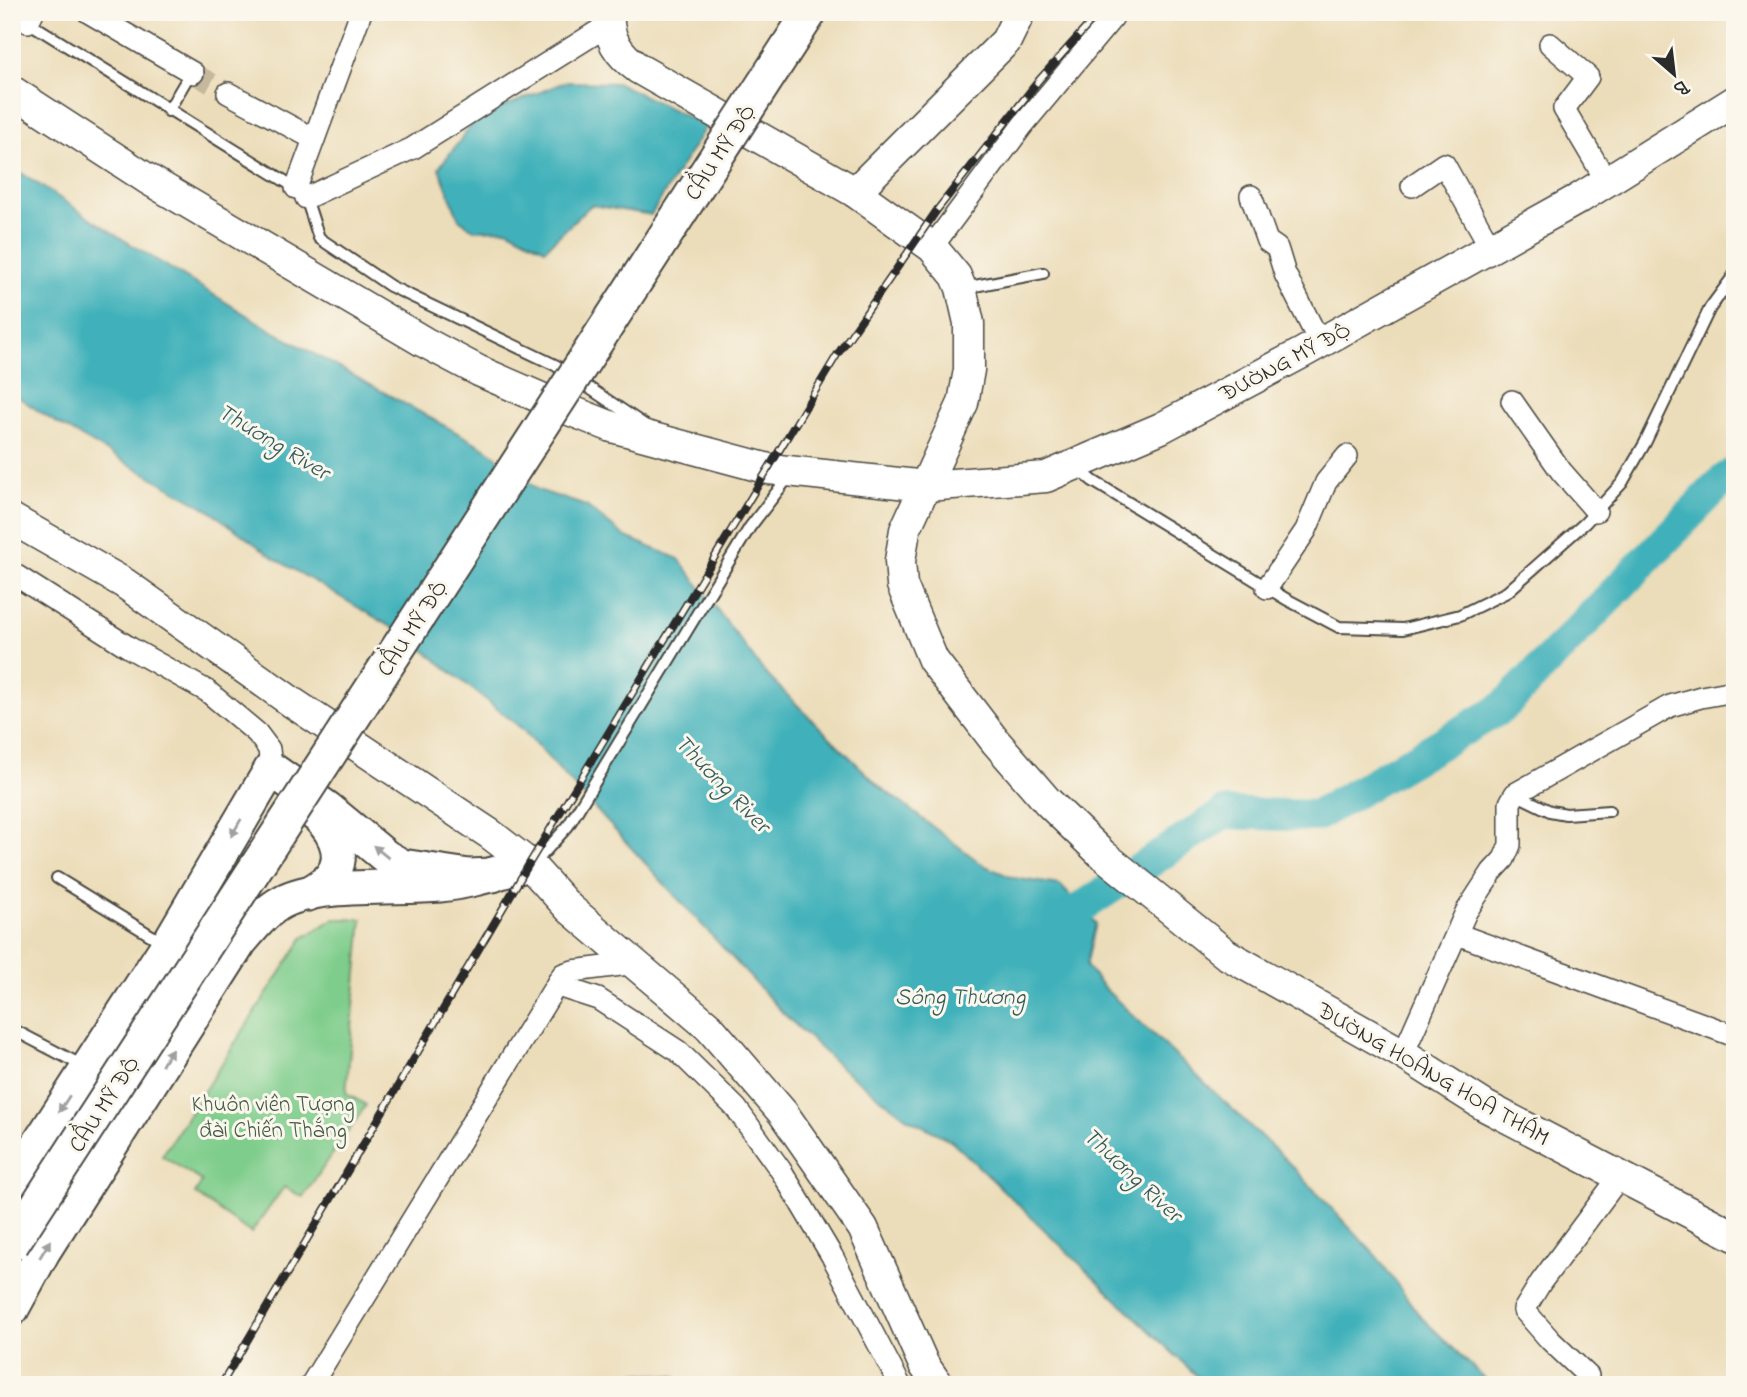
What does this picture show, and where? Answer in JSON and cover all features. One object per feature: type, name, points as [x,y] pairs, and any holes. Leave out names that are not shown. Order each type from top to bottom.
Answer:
[{"type":"main road","name":"CẦU MỸ ĐỘ","points":[[12,1244],[810,12]]},
{"type":"main road","points":[[268,774],[328,809],[386,857],[401,866],[469,876],[493,875]]},
{"type":"main road","points":[[268,774],[320,818],[334,835],[337,857],[333,874],[308,894]]},
{"type":"main road","points":[[12,1185],[167,946],[268,774]]},
{"type":"main road","points":[[12,1309],[43,1252],[240,942],[257,921],[281,902],[323,890],[441,885],[493,875],[529,864]]},
{"type":"street","points":[[88,12],[192,72]]},
{"type":"street","points":[[301,193],[314,139],[361,12]]},
{"type":"street","points":[[855,192],[1006,41],[1020,12]]},
{"type":"street","points":[[932,247],[1022,126],[1113,17]]},
{"type":"street","points":[[301,193],[413,148],[609,19],[613,41],[620,53],[639,69],[855,192],[932,247],[947,263],[961,288],[969,323],[967,381],[963,402],[926,486]]},
{"type":"street","points":[[1550,44],[1588,77],[1564,109],[1607,181]]},
{"type":"street","name":"ĐƯỜNG MỸ ĐỘ","points":[[12,91],[146,178],[424,341],[480,371],[564,408],[612,427],[792,473],[926,486],[1046,477],[1161,428],[1491,248],[1607,181],[1735,101]]},
{"type":"street","points":[[228,93],[314,139]]},
{"type":"street","points":[[1412,186],[1444,164],[1491,248]]},
{"type":"street","points":[[1251,196],[1267,241],[1277,248],[1285,274],[1320,343]]},
{"type":"street","points":[[1512,401],[1561,471],[1596,511]]},
{"type":"street","points":[[1267,587],[1306,530],[1326,482],[1347,456]]},
{"type":"street","name":"ĐƯỜNG HOÀNG HOA THÁM","points":[[926,486],[905,530],[900,561],[902,585],[933,660],[995,741],[1048,802],[1102,854],[1226,954],[1403,1054],[1485,1106],[1735,1236]]},
{"type":"street","points":[[12,519],[124,583],[293,703],[490,834],[529,864],[569,908],[709,1027],[783,1113],[863,1228],[924,1365],[938,1385]]},
{"type":"street","points":[[12,573],[130,648],[206,691],[257,733],[269,749],[268,774]]},
{"type":"street","points":[[1403,1054],[1466,912],[1492,872],[1504,859],[1510,845],[1510,803],[1515,794],[1670,706],[1735,691]]},
{"type":"street","points":[[1457,934],[1735,1036]]},
{"type":"street","points":[[310,1385],[563,974],[636,963]]},
{"type":"street","points":[[558,982],[564,988],[598,999],[678,1051],[736,1108],[782,1172],[825,1244],[900,1385]]},
{"type":"street","points":[[1696,1021],[1735,1022]]},
{"type":"street","points":[[1588,1376],[1550,1340],[1524,1310],[1541,1282],[1620,1176]]},
{"type":"lane","points":[[25,16],[168,111],[301,193],[319,238],[380,279],[555,365],[632,415],[666,442]]},
{"type":"lane","points":[[168,111],[192,72]]},
{"type":"lane","points":[[961,288],[1043,273]]},
{"type":"lane","points":[[1075,466],[1093,481],[1267,587],[1339,627],[1403,629],[1460,615],[1507,592],[1596,511],[1622,483],[1645,443],[1710,308],[1735,274]]},
{"type":"lane","points":[[529,864],[541,856],[568,826],[750,527],[792,473]]},
{"type":"lane","points":[[1515,794],[1550,811],[1566,814],[1609,811]]},
{"type":"lane","points":[[57,878],[167,946]]},
{"type":"lane","points":[[12,1029],[88,1069]]},
{"type":"green space","name":"Khuôn viên Tượng đài Chiến Thắng","points":[[334,919],[362,919],[346,1093],[366,1105],[303,1197],[284,1187],[251,1233],[195,1194],[202,1181],[162,1156],[303,938]]},
{"type":"water","points":[[565,82],[618,83],[706,126],[651,215],[591,205],[545,249],[507,229],[474,230],[459,219],[439,168],[478,117]]},
{"type":"water","name":"Sông Thương","points":[[12,167],[124,240],[276,333],[487,449],[538,490],[586,506],[626,537],[679,559],[765,673],[879,786],[983,865],[1013,878],[1060,885],[1096,923],[1086,966],[1104,988],[1286,1160],[1377,1257],[1420,1316],[1491,1385],[1206,1385],[952,1141],[907,1118],[840,1067],[783,1013],[521,728],[405,635],[274,558],[206,508],[55,422],[12,393]]},
{"type":"water","points":[[636,1373],[675,1376],[682,1385],[615,1385]]},
{"type":"waterway","points":[[1046,931],[1224,813],[1316,816],[1502,708],[1723,480],[1735,472]]},
{"type":"tunnel","points":[[193,73],[228,93]]},
{"type":"railway","points":[[221,1385],[529,864],[837,355],[937,210],[1039,80],[1100,12]]},
{"type":"water label","name":"Thương River","points":[[274,441]]},
{"type":"water label","name":"Thương River","points":[[723,783]]},
{"type":"water label","name":"Thương River","points":[[1133,1174]]}]
